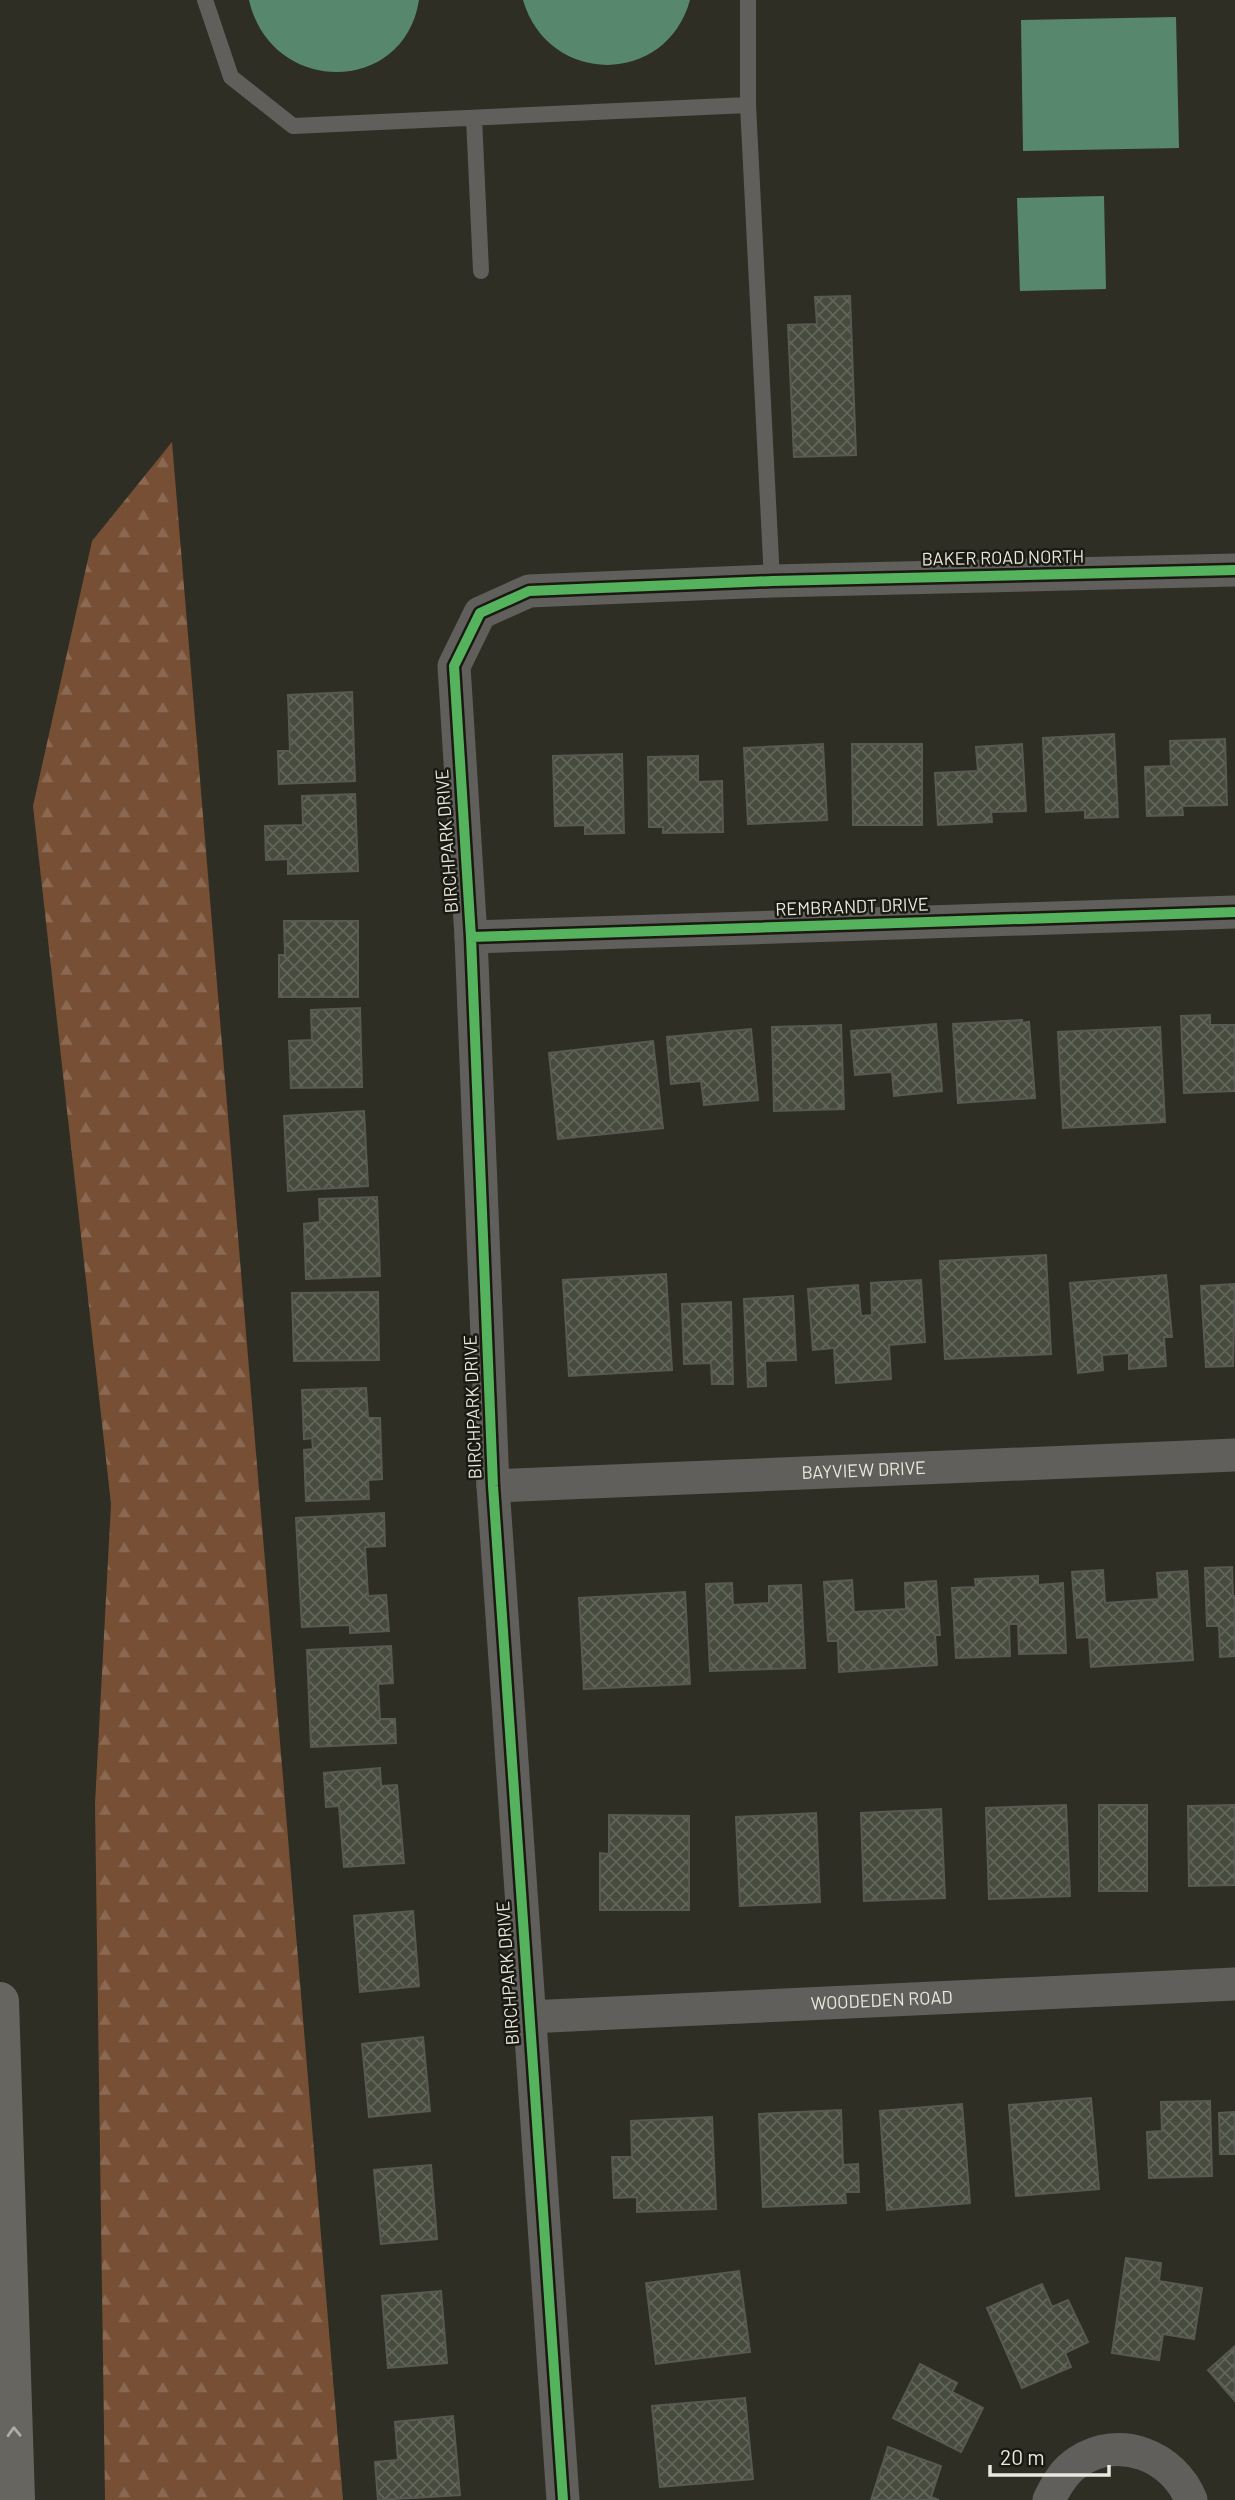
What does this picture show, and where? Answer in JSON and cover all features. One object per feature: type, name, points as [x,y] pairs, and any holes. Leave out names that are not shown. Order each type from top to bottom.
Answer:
[{"type":"highway","points":[[0,2001],[16,2500]]},
{"type":"street","name":"BAKER ROAD NORTH","points":[[772,581],[1235,570]]},
{"type":"street","name":"BIRCHPARK DRIVE","points":[[563,2500],[493,1486],[471,937],[454,666],[480,613],[529,591],[772,581]]},
{"type":"street","name":"REMBRANDT DRIVE","points":[[471,937],[1235,912]]},
{"type":"street","name":"BAYVIEW DRIVE","points":[[493,1486],[1235,1455]]},
{"type":"street","name":"WOODEDEN ROAD","points":[[528,2017],[1235,1984]]},
{"type":"street","points":[[1049,2500],[1059,2479],[1079,2461],[1103,2451],[1129,2449],[1152,2456],[1172,2470],[1186,2488],[1191,2500]]},
{"type":"lane","points":[[205,0],[231,77],[293,126],[748,105]]},
{"type":"lane","points":[[748,0],[748,105],[772,581]]},
{"type":"lane","points":[[474,118],[481,271]]},
{"type":"green space","points":[[172,442],[343,2500],[105,2500],[95,1804],[111,1504],[33,806],[92,541]]},
{"type":"shaded area","points":[[249,0],[419,0],[408,32],[389,54],[364,68],[337,72],[309,68],[283,54],[262,32]]},
{"type":"shaded area","points":[[523,0],[690,0],[677,29],[657,49],[633,61],[607,65],[580,61],[556,49],[536,28]]},
{"type":"shaded area","points":[[1176,17],[1179,148],[1023,151],[1021,20]]},
{"type":"shaded area","points":[[1104,196],[1106,289],[1020,291],[1017,198]]},
{"type":"building","points":[[850,296],[856,455],[794,457],[788,325],[817,324],[815,297]]},
{"type":"building","points":[[352,692],[355,781],[279,784],[278,751],[290,751],[288,695]]},
{"type":"building","points":[[1114,734],[1118,817],[1085,818],[1085,810],[1046,812],[1043,738]]},
{"type":"building","points":[[1225,739],[1227,805],[1182,806],[1183,815],[1147,816],[1145,767],[1171,766],[1170,741]]},
{"type":"building","points":[[823,744],[827,820],[748,824],[744,748]]},
{"type":"building","points":[[852,744],[922,744],[922,825],[853,825]]},
{"type":"building","points":[[1022,744],[1026,811],[991,812],[992,822],[938,825],[935,773],[978,771],[976,747]]},
{"type":"building","points":[[622,754],[624,833],[585,834],[585,825],[555,826],[553,756]]},
{"type":"building","points":[[698,756],[698,782],[722,781],[723,832],[663,833],[663,827],[649,827],[648,757]]},
{"type":"building","points":[[355,794],[358,871],[288,874],[288,859],[266,860],[265,826],[303,825],[302,796]]},
{"type":"building","points":[[284,921],[358,921],[358,997],[279,997],[279,955],[285,955]]},
{"type":"building","points":[[360,1008],[362,1087],[291,1088],[289,1041],[312,1040],[311,1010]]},
{"type":"building","points":[[1210,1015],[1210,1025],[1235,1025],[1235,1091],[1184,1093],[1181,1016]]},
{"type":"building","points":[[1022,1020],[1022,1023],[1029,1022],[1035,1098],[958,1103],[953,1024]]},
{"type":"building","points":[[936,1024],[942,1091],[894,1096],[892,1072],[855,1075],[851,1031]]},
{"type":"building","points":[[841,1025],[844,1109],[774,1111],[772,1027]]},
{"type":"building","points":[[1160,1027],[1165,1122],[1063,1128],[1058,1032]]},
{"type":"building","points":[[751,1029],[758,1100],[704,1105],[701,1081],[671,1084],[667,1037]]},
{"type":"building","points":[[653,1041],[663,1128],[558,1139],[549,1053]]},
{"type":"building","points":[[364,1111],[368,1186],[288,1191],[284,1116]]},
{"type":"building","points":[[377,1197],[380,1276],[306,1279],[304,1224],[320,1222],[319,1199]]},
{"type":"building","points":[[1046,1255],[1051,1354],[945,1359],[940,1261]]},
{"type":"building","points":[[666,1274],[672,1370],[569,1376],[563,1280]]},
{"type":"building","points":[[1166,1275],[1172,1337],[1164,1337],[1166,1366],[1129,1369],[1129,1353],[1102,1355],[1103,1370],[1078,1373],[1070,1283]]},
{"type":"building","points":[[921,1280],[925,1342],[889,1345],[891,1379],[836,1383],[834,1348],[813,1350],[808,1289],[858,1285],[861,1316],[872,1315],[871,1283]]},
{"type":"building","points":[[1235,1284],[1233,1366],[1206,1367],[1201,1286]]},
{"type":"building","points":[[378,1292],[379,1360],[294,1361],[292,1293]]},
{"type":"building","points":[[793,1296],[796,1360],[765,1361],[766,1386],[748,1387],[744,1299]]},
{"type":"building","points":[[731,1302],[733,1384],[712,1384],[711,1363],[684,1364],[682,1304]]},
{"type":"building","points":[[366,1388],[368,1418],[380,1418],[382,1479],[368,1480],[369,1499],[306,1501],[304,1450],[313,1449],[312,1438],[304,1439],[302,1390]]},
{"type":"building","points":[[384,1513],[385,1546],[365,1547],[368,1596],[386,1595],[389,1631],[350,1633],[350,1625],[302,1627],[296,1518]]},
{"type":"building","points":[[1232,1567],[1235,1656],[1220,1657],[1219,1626],[1207,1626],[1205,1568]]},
{"type":"building","points":[[1103,1570],[1105,1603],[1159,1599],[1157,1573],[1187,1571],[1193,1660],[1091,1667],[1089,1637],[1077,1638],[1072,1572]]},
{"type":"building","points":[[1038,1576],[1038,1585],[1063,1583],[1066,1653],[1019,1654],[1018,1624],[1009,1624],[1010,1656],[956,1658],[952,1588],[976,1587],[975,1579]]},
{"type":"building","points":[[852,1580],[854,1612],[906,1609],[905,1583],[936,1581],[940,1635],[935,1635],[937,1665],[839,1672],[838,1641],[828,1641],[824,1582]]},
{"type":"building","points":[[732,1583],[733,1605],[769,1603],[769,1586],[801,1585],[805,1668],[710,1671],[706,1584]]},
{"type":"building","points":[[685,1592],[690,1684],[584,1689],[579,1598]]},
{"type":"building","points":[[391,1646],[393,1683],[378,1684],[380,1719],[395,1719],[396,1743],[311,1747],[307,1650]]},
{"type":"building","points":[[380,1768],[381,1786],[397,1785],[404,1863],[344,1867],[339,1806],[326,1807],[324,1773]]},
{"type":"building","points":[[1066,1805],[1070,1896],[989,1899],[986,1808]]},
{"type":"building","points":[[1099,1805],[1147,1805],[1147,1891],[1099,1891]]},
{"type":"building","points":[[1235,1805],[1235,1885],[1189,1886],[1188,1806]]},
{"type":"building","points":[[941,1809],[945,1898],[864,1901],[861,1813]]},
{"type":"building","points":[[816,1813],[820,1902],[740,1906],[736,1817]]},
{"type":"building","points":[[609,1815],[689,1816],[689,1910],[600,1910],[600,1853],[609,1854]]},
{"type":"building","points":[[413,1911],[419,1986],[360,1992],[354,1916]]},
{"type":"building","points":[[423,2037],[430,2111],[369,2117],[362,2044]]},
{"type":"building","points":[[1091,2098],[1099,2189],[1016,2196],[1009,2105]]},
{"type":"building","points":[[1210,2101],[1212,2176],[1149,2178],[1147,2132],[1162,2131],[1161,2102]]},
{"type":"building","points":[[962,2104],[970,2203],[887,2210],[880,2111]]},
{"type":"building","points":[[841,2110],[843,2165],[858,2164],[859,2192],[845,2192],[846,2203],[763,2207],[759,2114]]},
{"type":"building","points":[[1235,2112],[1235,2154],[1220,2154],[1219,2113]]},
{"type":"building","points":[[712,2117],[716,2209],[637,2212],[637,2197],[614,2198],[612,2157],[632,2157],[631,2121]]},
{"type":"building","points":[[431,2165],[437,2239],[381,2244],[374,2170]]},
{"type":"building","points":[[1126,2258],[1161,2263],[1159,2281],[1202,2288],[1194,2339],[1163,2334],[1159,2360],[1112,2353]]},
{"type":"building","points":[[739,2271],[750,2352],[656,2364],[646,2283]]},
{"type":"building","points":[[1042,2284],[1052,2307],[1068,2300],[1088,2342],[1065,2353],[1071,2367],[1022,2388],[987,2308]]},
{"type":"building","points":[[441,2291],[447,2363],[388,2368],[382,2296]]},
{"type":"building","points":[[1235,2346],[1235,2401],[1208,2370]]},
{"type":"building","points":[[920,2364],[957,2383],[952,2392],[983,2408],[961,2452],[893,2418]]},
{"type":"building","points":[[745,2398],[753,2479],[660,2487],[652,2406]]},
{"type":"building","points":[[453,2416],[460,2495],[378,2500],[375,2462],[398,2460],[395,2422]]},
{"type":"building","points":[[888,2447],[941,2466],[931,2497],[939,2500],[871,2500]]},
{"type":"cycle path","points":[[563,2500],[493,1486],[471,937],[454,666],[480,613],[529,591],[772,581],[1235,570]]},
{"type":"cycle path","points":[[471,937],[1235,912]]}]
